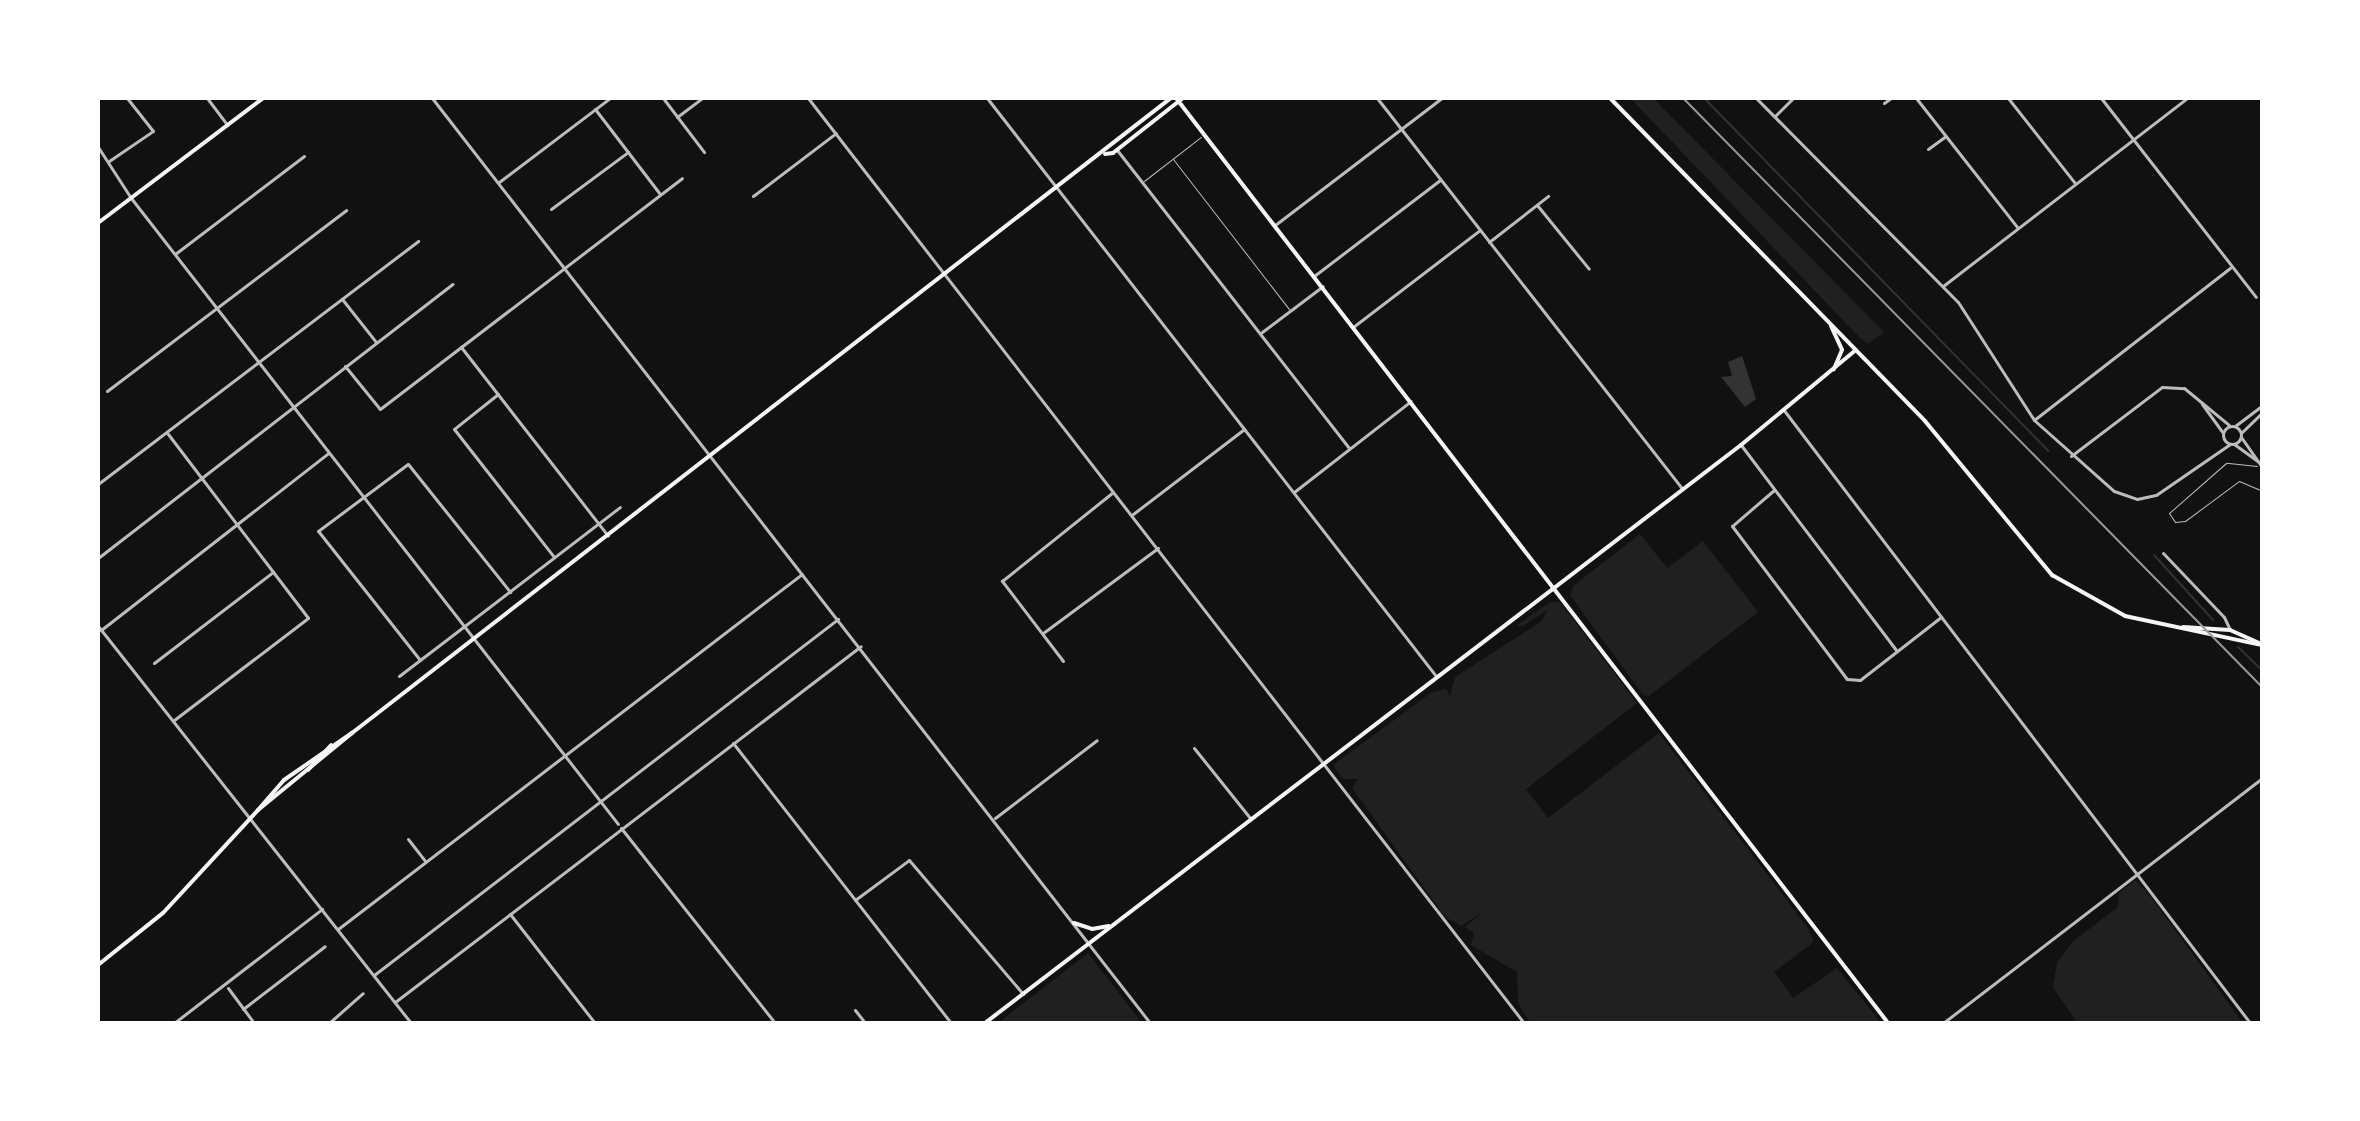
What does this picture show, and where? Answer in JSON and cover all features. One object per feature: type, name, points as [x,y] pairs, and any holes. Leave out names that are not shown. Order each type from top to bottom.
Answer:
[{"type":"main road","points":[[98,223],[263,98]]},
{"type":"main road","points":[[1610,98],[1925,421],[2052,575],[2125,616],[2262,645]]},
{"type":"main road","points":[[1105,154],[1117,150],[1177,99]]},
{"type":"main road","points":[[1177,99],[1888,1023]]},
{"type":"main road","points":[[98,965],[163,913],[249,818],[352,733],[1177,99]]},
{"type":"main road","points":[[1831,324],[1842,350],[1834,369]]},
{"type":"main road","points":[[985,1023],[1683,490],[1856,350]]},
{"type":"main road","points":[[2180,627],[2230,630],[2262,645]]},
{"type":"main road","points":[[258,810],[284,780],[331,743],[352,733]]},
{"type":"main road","points":[[307,772],[331,743]]},
{"type":"main road","points":[[1074,923],[1092,929],[1111,926]]},
{"type":"street","points":[[109,161],[153,131],[127,98]]},
{"type":"street","points":[[207,98],[227,125]]},
{"type":"street","points":[[432,98],[861,646],[1150,1023]]},
{"type":"street","points":[[499,182],[610,98]]},
{"type":"street","points":[[663,98],[704,152]]},
{"type":"street","points":[[677,117],[702,98]]},
{"type":"street","points":[[808,98],[1524,1023]]},
{"type":"street","points":[[987,98],[1436,676]]},
{"type":"street","points":[[1377,98],[1683,490]]},
{"type":"street","points":[[1275,225],[1442,98]]},
{"type":"street","points":[[1756,98],[1943,286],[1976,326],[2034,420],[2114,491],[2137,499],[2163,492],[2232,444],[2262,413]]},
{"type":"street","points":[[1775,116],[1793,98]]},
{"type":"street","points":[[1884,103],[1891,98]]},
{"type":"street","points":[[1916,98],[2018,228]]},
{"type":"street","points":[[2008,98],[2075,183]]},
{"type":"street","points":[[2101,98],[2256,297]]},
{"type":"street","points":[[1943,286],[2185,99]]},
{"type":"street","points":[[595,109],[660,194]]},
{"type":"street","points":[[753,196],[836,133]]},
{"type":"street","points":[[1928,149],[1946,136]]},
{"type":"street","points":[[98,147],[131,198],[328,453],[775,1023]]},
{"type":"street","points":[[1117,150],[1262,332],[1349,448]]},
{"type":"street","points":[[551,209],[628,152]]},
{"type":"street","points":[[175,254],[304,156]]},
{"type":"street","points":[[345,366],[380,409],[682,178]]},
{"type":"street","points":[[1314,276],[1440,180]]},
{"type":"street","points":[[1489,242],[1548,196]]},
{"type":"street","points":[[1537,205],[1589,269]]},
{"type":"street","points":[[107,391],[346,210]]},
{"type":"street","points":[[1353,327],[1480,230]]},
{"type":"street","points":[[98,484],[418,241]]},
{"type":"street","points":[[2034,420],[2232,267]]},
{"type":"street","points":[[98,558],[452,284]]},
{"type":"street","points":[[1262,332],[1323,286]]},
{"type":"street","points":[[342,299],[376,342]]},
{"type":"street","points":[[461,347],[608,536]]},
{"type":"street","points":[[2071,456],[2162,387],[2179,386],[2232,426],[2261,465]]},
{"type":"street","points":[[498,394],[454,429],[554,557]]},
{"type":"street","points":[[1294,492],[1411,401]]},
{"type":"street","points":[[2202,404],[2232,444],[2261,465]]},
{"type":"street","points":[[2223,433],[2262,406]]},
{"type":"street","points":[[1783,409],[2250,1023]]},
{"type":"street","points":[[1131,515],[1244,429]]},
{"type":"street","points":[[167,432],[308,618],[174,720]]},
{"type":"street","points":[[1741,445],[1897,651]]},
{"type":"street","points":[[328,453],[238,526],[100,628],[411,1023]]},
{"type":"street","points":[[420,660],[318,531],[408,464],[510,592]]},
{"type":"street","points":[[1774,490],[1734,520],[1735,531],[1854,681],[1941,617]]},
{"type":"street","points":[[1063,661],[1002,581],[1113,492]]},
{"type":"street","points":[[399,676],[620,507]]},
{"type":"street","points":[[1043,633],[1158,548]]},
{"type":"street","points":[[2163,553],[2224,617],[2230,630]]},
{"type":"street","points":[[154,663],[273,572]]},
{"type":"street","points":[[338,929],[802,573]]},
{"type":"street","points":[[374,975],[839,618]]},
{"type":"street","points":[[395,1002],[620,826],[861,646]]},
{"type":"street","points":[[994,818],[1097,740]]},
{"type":"street","points":[[733,743],[951,1023]]},
{"type":"street","points":[[1194,748],[1250,818]]},
{"type":"street","points":[[1943,1023],[2262,778]]},
{"type":"street","points":[[408,839],[425,861]]},
{"type":"street","points":[[855,900],[909,860],[1023,994]]},
{"type":"street","points":[[174,1023],[322,909]]},
{"type":"street","points":[[510,914],[595,1023]]},
{"type":"street","points":[[243,1009],[325,946]]},
{"type":"street","points":[[228,988],[254,1023]]},
{"type":"street","points":[[329,1023],[363,993]]},
{"type":"street","points":[[855,1010],[865,1023]]},
{"type":"lane","points":[[1144,181],[1203,135]]},
{"type":"lane","points":[[1173,159],[1290,311]]},
{"type":"lane","points":[[2261,465],[2251,468],[2226,463],[2169,513],[2181,523],[2239,481],[2262,491]]},
{"type":"shaded area","points":[[1630,98],[1653,98],[1884,332],[1868,344],[1860,338]]},
{"type":"shaded area","points":[[1742,356],[1756,399],[1745,407],[1721,377],[1732,376],[1728,362]]},
{"type":"shaded area","points":[[1640,534],[1667,568],[1703,541],[1758,612],[1649,696],[1643,695],[1570,595],[1573,586]]},
{"type":"shaded area","points":[[1550,602],[1560,602],[1637,703],[1526,789],[1548,818],[1659,733],[1808,928],[1814,942],[1774,972],[1793,998],[1837,968],[1881,1023],[1530,1023],[1518,1003],[1517,972],[1471,945],[1474,933],[1465,927],[1483,912],[1461,926],[1445,917],[1352,788],[1358,779],[1343,779],[1333,765],[1432,692],[1446,689],[1450,696],[1455,677],[1542,621],[1547,610],[1523,626],[1516,626]]},
{"type":"shaded area","points":[[2135,880],[2148,893],[2243,1023],[2077,1023],[2053,987],[2057,963],[2072,942],[2118,907],[2119,893]]},
{"type":"shaded area","points":[[1088,953],[1142,1023],[998,1023]]},
{"type":"waterway","points":[[1704,98],[2048,451]]},
{"type":"waterway","points":[[2154,555],[2213,620]]},
{"type":"waterway","points":[[2238,647],[2262,670]]},
{"type":"railway","points":[[1683,98],[2262,687]]}]
